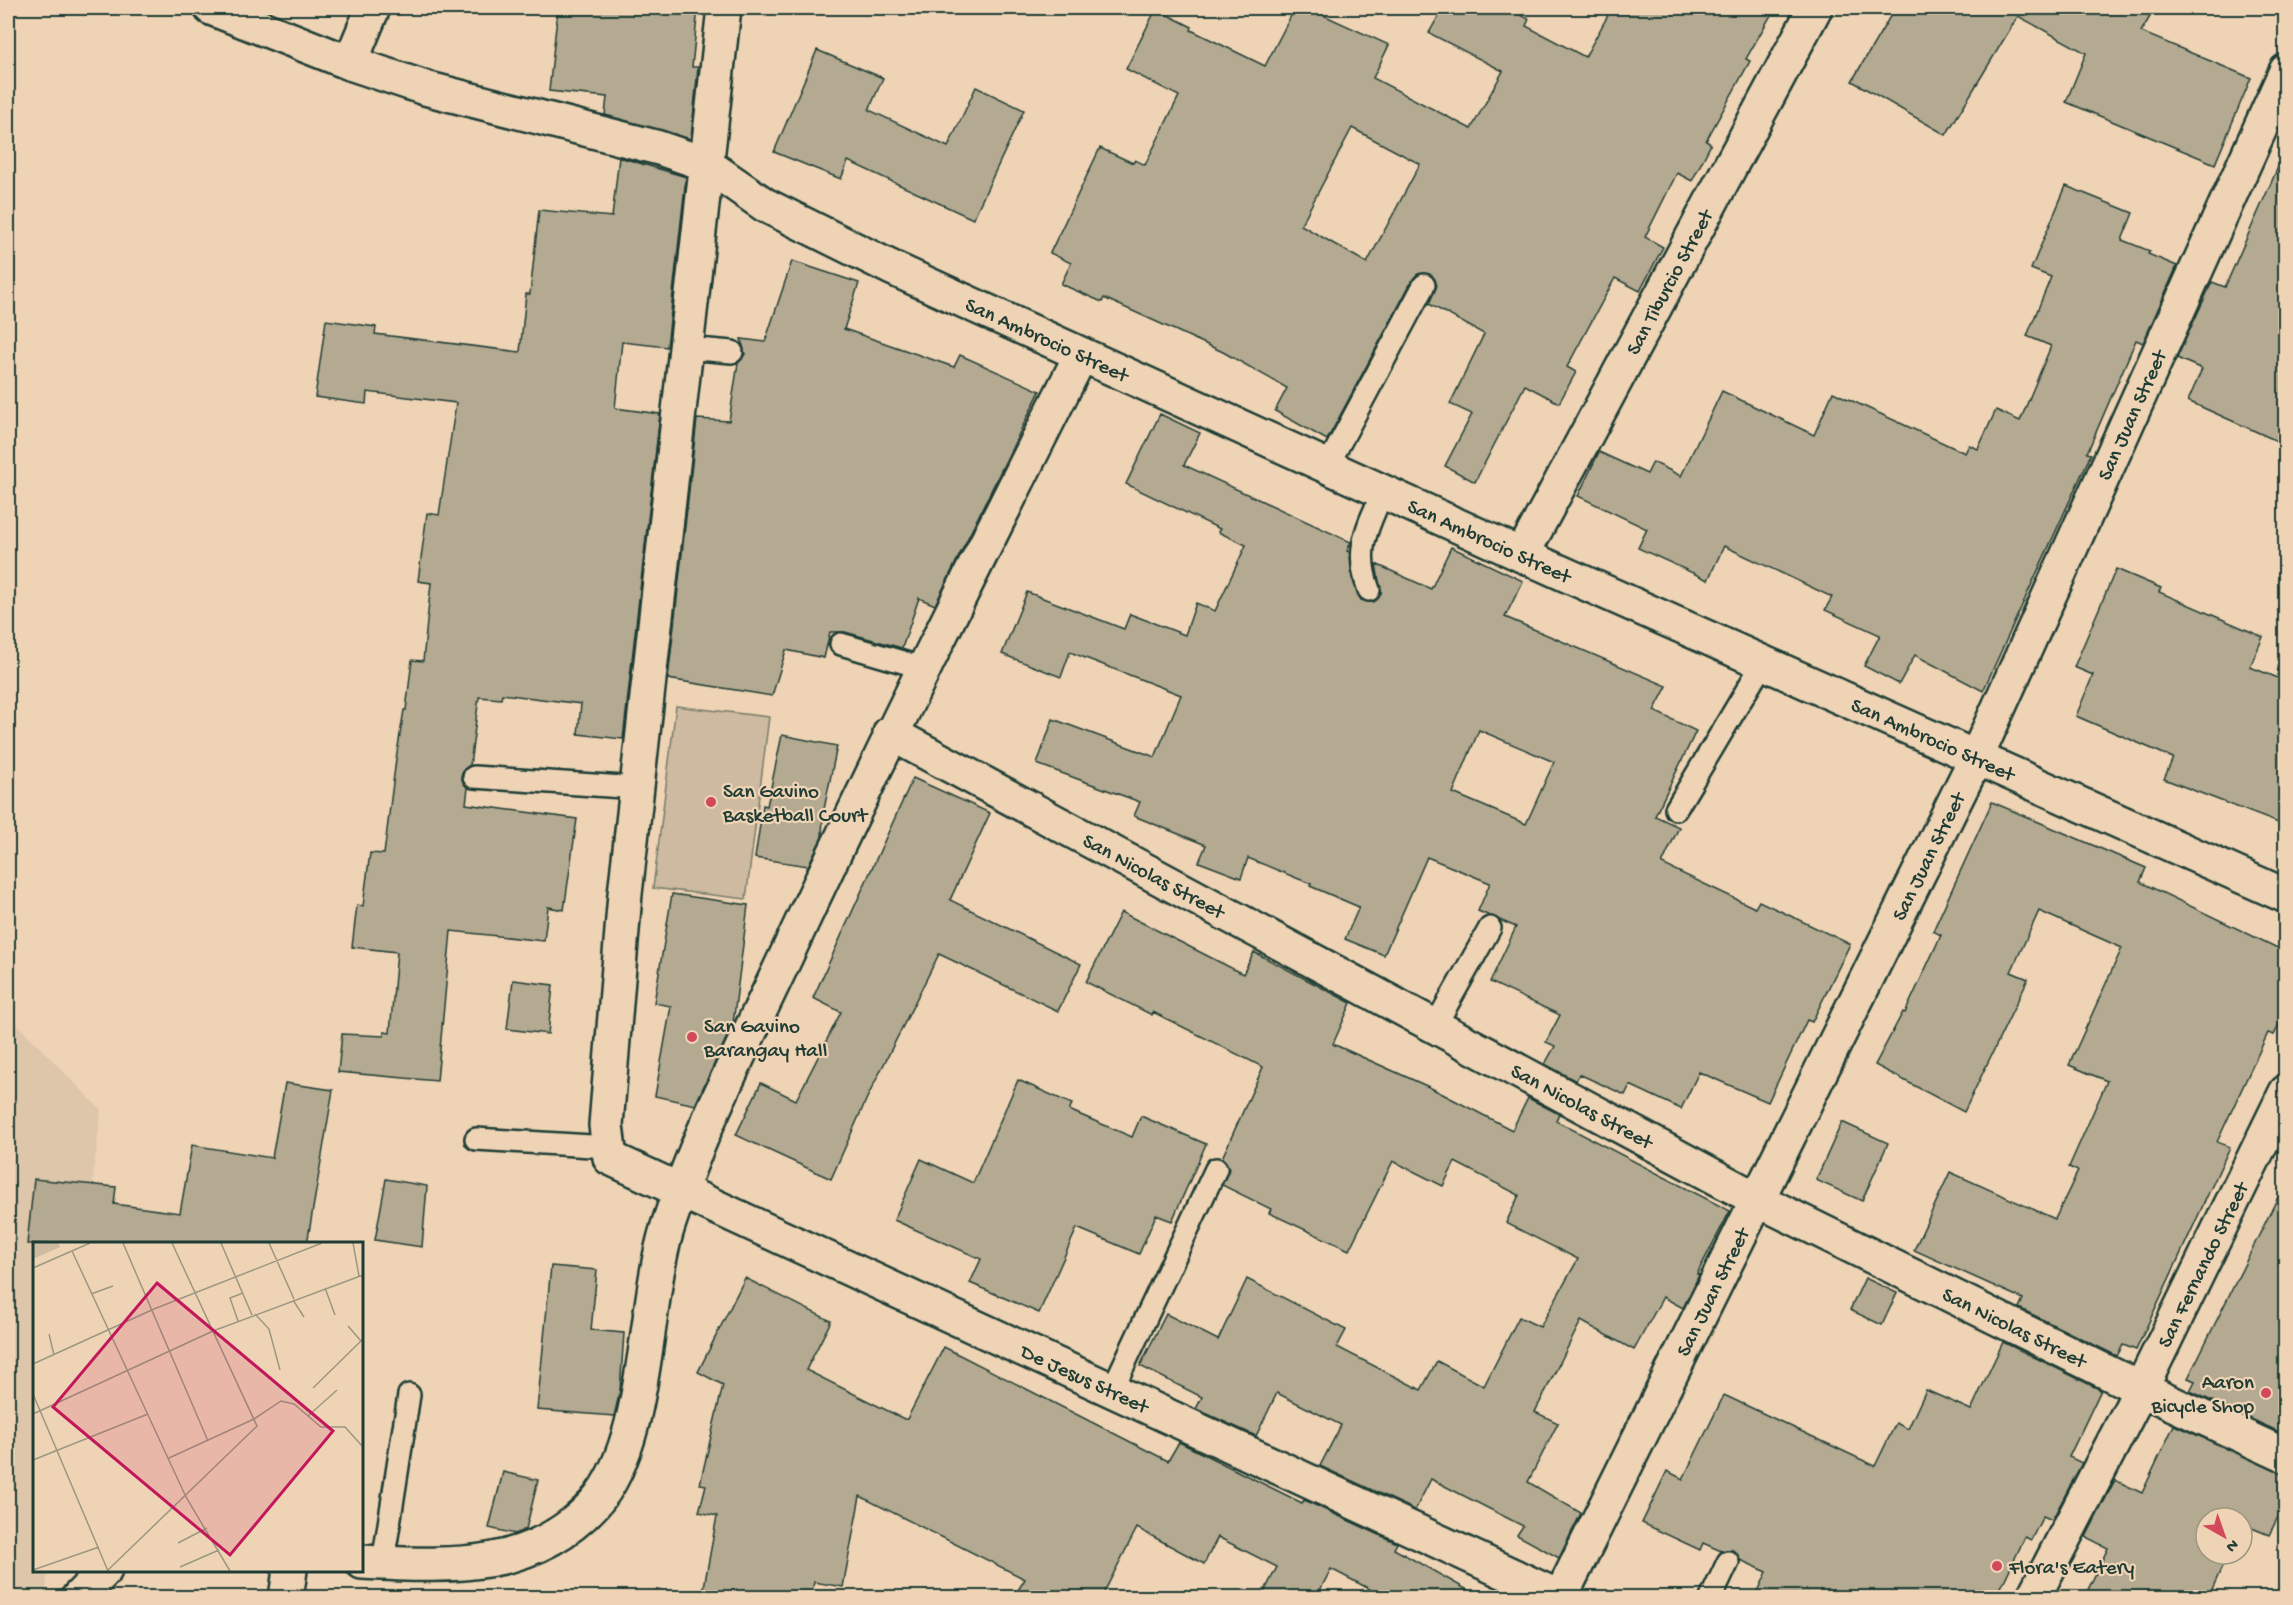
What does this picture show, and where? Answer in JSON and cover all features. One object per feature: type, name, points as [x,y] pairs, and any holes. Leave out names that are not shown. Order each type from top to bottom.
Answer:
[{"type":"street","name":"San Ambrocio Street","points":[[211,8],[350,63],[425,88],[667,150],[706,164],[748,195],[808,228],[1081,355],[1522,555],[2286,896]]},
{"type":"street","points":[[350,63],[373,8]]},
{"type":"street","points":[[609,1153],[606,1125],[638,788],[724,8]]},
{"type":"street","name":"San Tiburcio Street","points":[[1522,555],[1815,8]]},
{"type":"street","name":"San Juan Street","points":[[1560,1597],[1976,758],[2286,71]]},
{"type":"street","points":[[372,1563],[435,1565],[508,1558],[543,1543],[595,1503],[620,1460],[637,1403],[654,1282],[680,1190],[890,733],[1081,355]]},
{"type":"street","name":"San Nicolas Street","points":[[890,733],[1758,1200],[2141,1389],[2286,1456]]},
{"type":"street","name":"San Fernando Street","points":[[2033,1598],[2141,1389],[2286,1092]]},
{"type":"street","name":"De Jesus Street","points":[[609,1153],[680,1190],[1560,1597]]},
{"type":"street","points":[[78,1598],[103,1572]]},
{"type":"street","points":[[286,1598],[290,1572]]},
{"type":"lane","points":[[1327,467],[1424,285]]},
{"type":"lane","points":[[686,348],[732,352]]},
{"type":"lane","points":[[1368,590],[1362,572],[1361,552],[1364,534],[1383,492]]},
{"type":"lane","points":[[841,644],[922,668]]},
{"type":"lane","points":[[1676,809],[1763,663]]},
{"type":"lane","points":[[474,777],[638,788]]},
{"type":"lane","points":[[1435,1026],[1490,928]]},
{"type":"lane","points":[[476,1139],[609,1153]]},
{"type":"lane","points":[[1112,1390],[1216,1168]]},
{"type":"lane","points":[[372,1563],[409,1395]]},
{"type":"lane","points":[[1711,1598],[1728,1562]]},
{"type":"shaded area","name":"San Gavino Basketball Court","points":[[676,706],[769,717],[746,899],[653,888]]},
{"type":"shaded area","points":[[8,1015],[101,1110],[85,1242],[33,1242],[33,1572],[48,1572],[45,1597],[8,1597]]},
{"type":"building","points":[[558,8],[698,8],[692,67],[698,67],[691,139],[605,115],[607,97],[549,91]]},
{"type":"building","points":[[1295,8],[1308,8],[1389,45],[1373,78],[1471,129],[1503,71],[1429,33],[1443,8],[1507,8],[1529,19],[1526,26],[1585,57],[1612,8],[1775,8],[1746,59],[1750,61],[1706,141],[1711,144],[1692,181],[1677,173],[1645,237],[1663,247],[1640,291],[1615,278],[1567,367],[1576,372],[1559,403],[1525,385],[1475,482],[1445,466],[1472,414],[1450,404],[1484,334],[1429,304],[1437,285],[1429,274],[1418,274],[1413,279],[1327,440],[1275,411],[1287,388],[1223,352],[1104,298],[1102,302],[1061,284],[1071,263],[1050,253],[1100,148],[1133,163],[1135,160],[1145,165],[1179,96],[1126,69],[1156,9],[1192,27],[1191,30],[1265,66]],"holes":[[[1352,128],[1420,164],[1367,263],[1301,225]]]},
{"type":"building","points":[[1895,8],[2155,8],[2141,32],[2251,78],[2215,164],[2066,102],[2086,53],[2018,16],[1946,135],[1852,81]]},
{"type":"building","points":[[817,50],[883,78],[869,110],[948,147],[976,87],[1024,110],[973,219],[848,161],[841,179],[774,152]]},
{"type":"building","points":[[2286,149],[2286,445],[2188,401],[2202,369],[2177,358],[2212,282],[2225,287]]},
{"type":"building","points":[[619,157],[686,177],[667,347],[622,342],[615,408],[660,414],[623,739],[578,734],[581,704],[502,694],[501,699],[479,697],[470,765],[464,769],[461,776],[468,788],[466,804],[577,819],[564,910],[548,907],[544,941],[451,931],[437,1081],[338,1072],[342,1034],[384,1036],[384,1032],[390,1033],[397,952],[352,947],[357,905],[363,906],[370,853],[384,854],[412,660],[423,661],[431,583],[418,581],[427,513],[439,515],[456,403],[367,392],[366,404],[315,397],[326,320],[376,327],[375,334],[520,352],[526,294],[530,294],[539,210],[612,217]]},
{"type":"building","points":[[2066,186],[2133,213],[2122,240],[2150,251],[2148,254],[2177,266],[2143,343],[2136,340],[2087,453],[2091,454],[1983,691],[1915,655],[1899,684],[1864,666],[1880,635],[1825,610],[1832,597],[1724,546],[1708,580],[1638,548],[1647,529],[1578,496],[1599,452],[1647,474],[1653,462],[1681,476],[1722,391],[1814,435],[1833,392],[1965,453],[1969,445],[1978,449],[1996,410],[2020,421],[2051,346],[2027,336],[2051,277],[2031,269]]},
{"type":"building","points":[[792,261],[859,283],[844,329],[954,367],[960,355],[1040,391],[935,605],[919,598],[902,648],[845,632],[830,632],[824,658],[786,650],[772,696],[668,679],[697,419],[729,421],[738,363],[745,354],[741,339],[765,342]]},
{"type":"building","points":[[1160,414],[1200,433],[1184,465],[1351,542],[1347,551],[1350,552],[1352,578],[1361,600],[1373,602],[1381,593],[1376,564],[1431,589],[1451,547],[1523,581],[1505,617],[1667,686],[1654,711],[1696,731],[1655,816],[1679,827],[1662,864],[1755,908],[1759,901],[1850,944],[1812,1022],[1807,1020],[1768,1102],[1699,1072],[1681,1109],[1630,1085],[1625,1095],[1579,1074],[1576,1081],[1545,1064],[1555,1046],[1546,1042],[1560,1015],[1490,982],[1516,927],[1478,911],[1490,883],[1427,857],[1384,955],[1345,939],[1359,907],[1248,858],[1241,878],[1199,862],[1206,845],[1134,816],[1140,802],[1037,764],[1053,719],[1155,757],[1181,695],[1070,652],[1061,677],[1002,654],[1027,592],[1124,629],[1130,614],[1185,635],[1196,603],[1215,611],[1246,545],[1218,532],[1220,529],[1126,484]],"holes":[[[1479,730],[1554,762],[1526,824],[1453,793]]]},
{"type":"building","points":[[2116,569],[2161,588],[2159,592],[2263,637],[2250,667],[2286,681],[2286,826],[2164,779],[2173,758],[2076,716],[2093,675],[2074,667]]},
{"type":"building","points":[[782,735],[837,746],[823,814],[822,837],[808,866],[755,858],[763,805],[767,806]]},
{"type":"building","points":[[913,778],[990,813],[950,900],[1081,964],[1058,1011],[939,954],[867,1098],[831,1179],[736,1135],[761,1083],[796,1100],[841,1012],[813,998]]},
{"type":"building","points":[[1992,802],[2146,868],[2140,882],[2286,952],[2286,1010],[2274,1035],[2268,1033],[2217,1142],[2230,1147],[2136,1350],[2123,1345],[2117,1356],[2019,1308],[2023,1299],[1914,1250],[1950,1172],[2055,1219],[2078,1171],[2069,1167],[2107,1081],[2069,1065],[2122,948],[2039,911],[2011,972],[2028,979],[1964,1112],[1875,1065],[1903,1012],[1905,1013],[1941,935],[1933,931]]},
{"type":"building","points":[[672,894],[748,905],[733,1024],[695,1105],[655,1096],[671,1006],[654,1003]]},
{"type":"building","points":[[1121,912],[1243,974],[1254,952],[1351,1003],[1333,1044],[1429,1087],[1512,1130],[1528,1098],[1559,1114],[1556,1121],[1730,1211],[1697,1274],[1699,1275],[1683,1308],[1663,1297],[1634,1350],[1581,1321],[1535,1412],[1558,1423],[1528,1482],[1581,1513],[1559,1558],[1517,1535],[1523,1526],[1431,1479],[1415,1510],[1320,1466],[1341,1425],[1277,1393],[1256,1436],[1196,1409],[1202,1397],[1140,1366],[1166,1314],[1218,1340],[1247,1279],[1346,1330],[1337,1347],[1421,1390],[1437,1361],[1484,1386],[1519,1317],[1540,1327],[1578,1259],[1506,1223],[1519,1195],[1455,1162],[1443,1186],[1393,1161],[1349,1250],[1269,1213],[1271,1209],[1222,1185],[1229,1169],[1222,1158],[1263,1067],[1153,1012],[1152,1015],[1086,982]]},
{"type":"building","points":[[513,980],[553,985],[548,1034],[507,1029]]},
{"type":"building","points":[[1018,1080],[1072,1104],[1069,1110],[1132,1137],[1141,1116],[1206,1144],[1172,1221],[1156,1215],[1139,1254],[1077,1228],[1039,1313],[970,1283],[981,1259],[894,1220],[921,1159],[973,1183]]},
{"type":"building","points":[[285,1083],[333,1090],[307,1242],[33,1242],[33,1244],[27,1244],[34,1179],[116,1187],[114,1204],[180,1213],[192,1145],[272,1158]]},
{"type":"building","points":[[1842,1122],[1888,1143],[1862,1201],[1816,1180]]},
{"type":"building","points":[[386,1179],[427,1186],[422,1247],[375,1240]]},
{"type":"building","points":[[2286,1181],[2286,1435],[2190,1391],[2195,1381],[2188,1378]]},
{"type":"building","points":[[551,1266],[597,1270],[591,1330],[624,1333],[620,1391],[614,1416],[537,1410]]},
{"type":"building","points":[[745,1278],[831,1321],[806,1370],[904,1419],[907,1419],[944,1347],[1168,1461],[1179,1442],[1302,1503],[1304,1500],[1397,1543],[1394,1549],[1482,1598],[1387,1598],[1331,1569],[1316,1598],[1261,1598],[1277,1567],[1218,1537],[1204,1564],[1137,1528],[1101,1598],[1013,1598],[1025,1579],[860,1496],[843,1587],[814,1582],[811,1597],[780,1592],[780,1598],[702,1598],[717,1516],[699,1512],[706,1485],[700,1484],[723,1385],[698,1372]]},
{"type":"building","points":[[1865,1278],[1897,1293],[1882,1325],[1850,1310]]},
{"type":"building","points":[[2003,1342],[2101,1390],[2069,1457],[2082,1463],[2052,1520],[2043,1516],[2031,1540],[2025,1537],[1996,1598],[1755,1598],[1767,1572],[1740,1560],[1733,1550],[1721,1551],[1703,1543],[1700,1550],[1642,1523],[1667,1471],[1683,1479],[1724,1395],[1875,1466],[1896,1423],[1908,1429],[1926,1390],[1971,1410]]},
{"type":"building","points":[[2174,1425],[2286,1474],[2286,1501],[2269,1535],[2254,1529],[2254,1506],[2194,1506],[2194,1566],[2223,1566],[2208,1598],[2084,1598],[2108,1548],[2086,1537],[2115,1480],[2142,1493]]},
{"type":"building","points":[[503,1472],[538,1480],[526,1529],[515,1534],[489,1528]]},
{"type":"place","name":"San Gavino Basketball Court","points":[[711,802]]},
{"type":"place","name":"San Gavino Barangay Hall","points":[[692,1037]]},
{"type":"place","name":"Aaron Bicycle Shop","points":[[2266,1393]]},
{"type":"place","name":"Flora's Eatery","points":[[1997,1566]]}]
